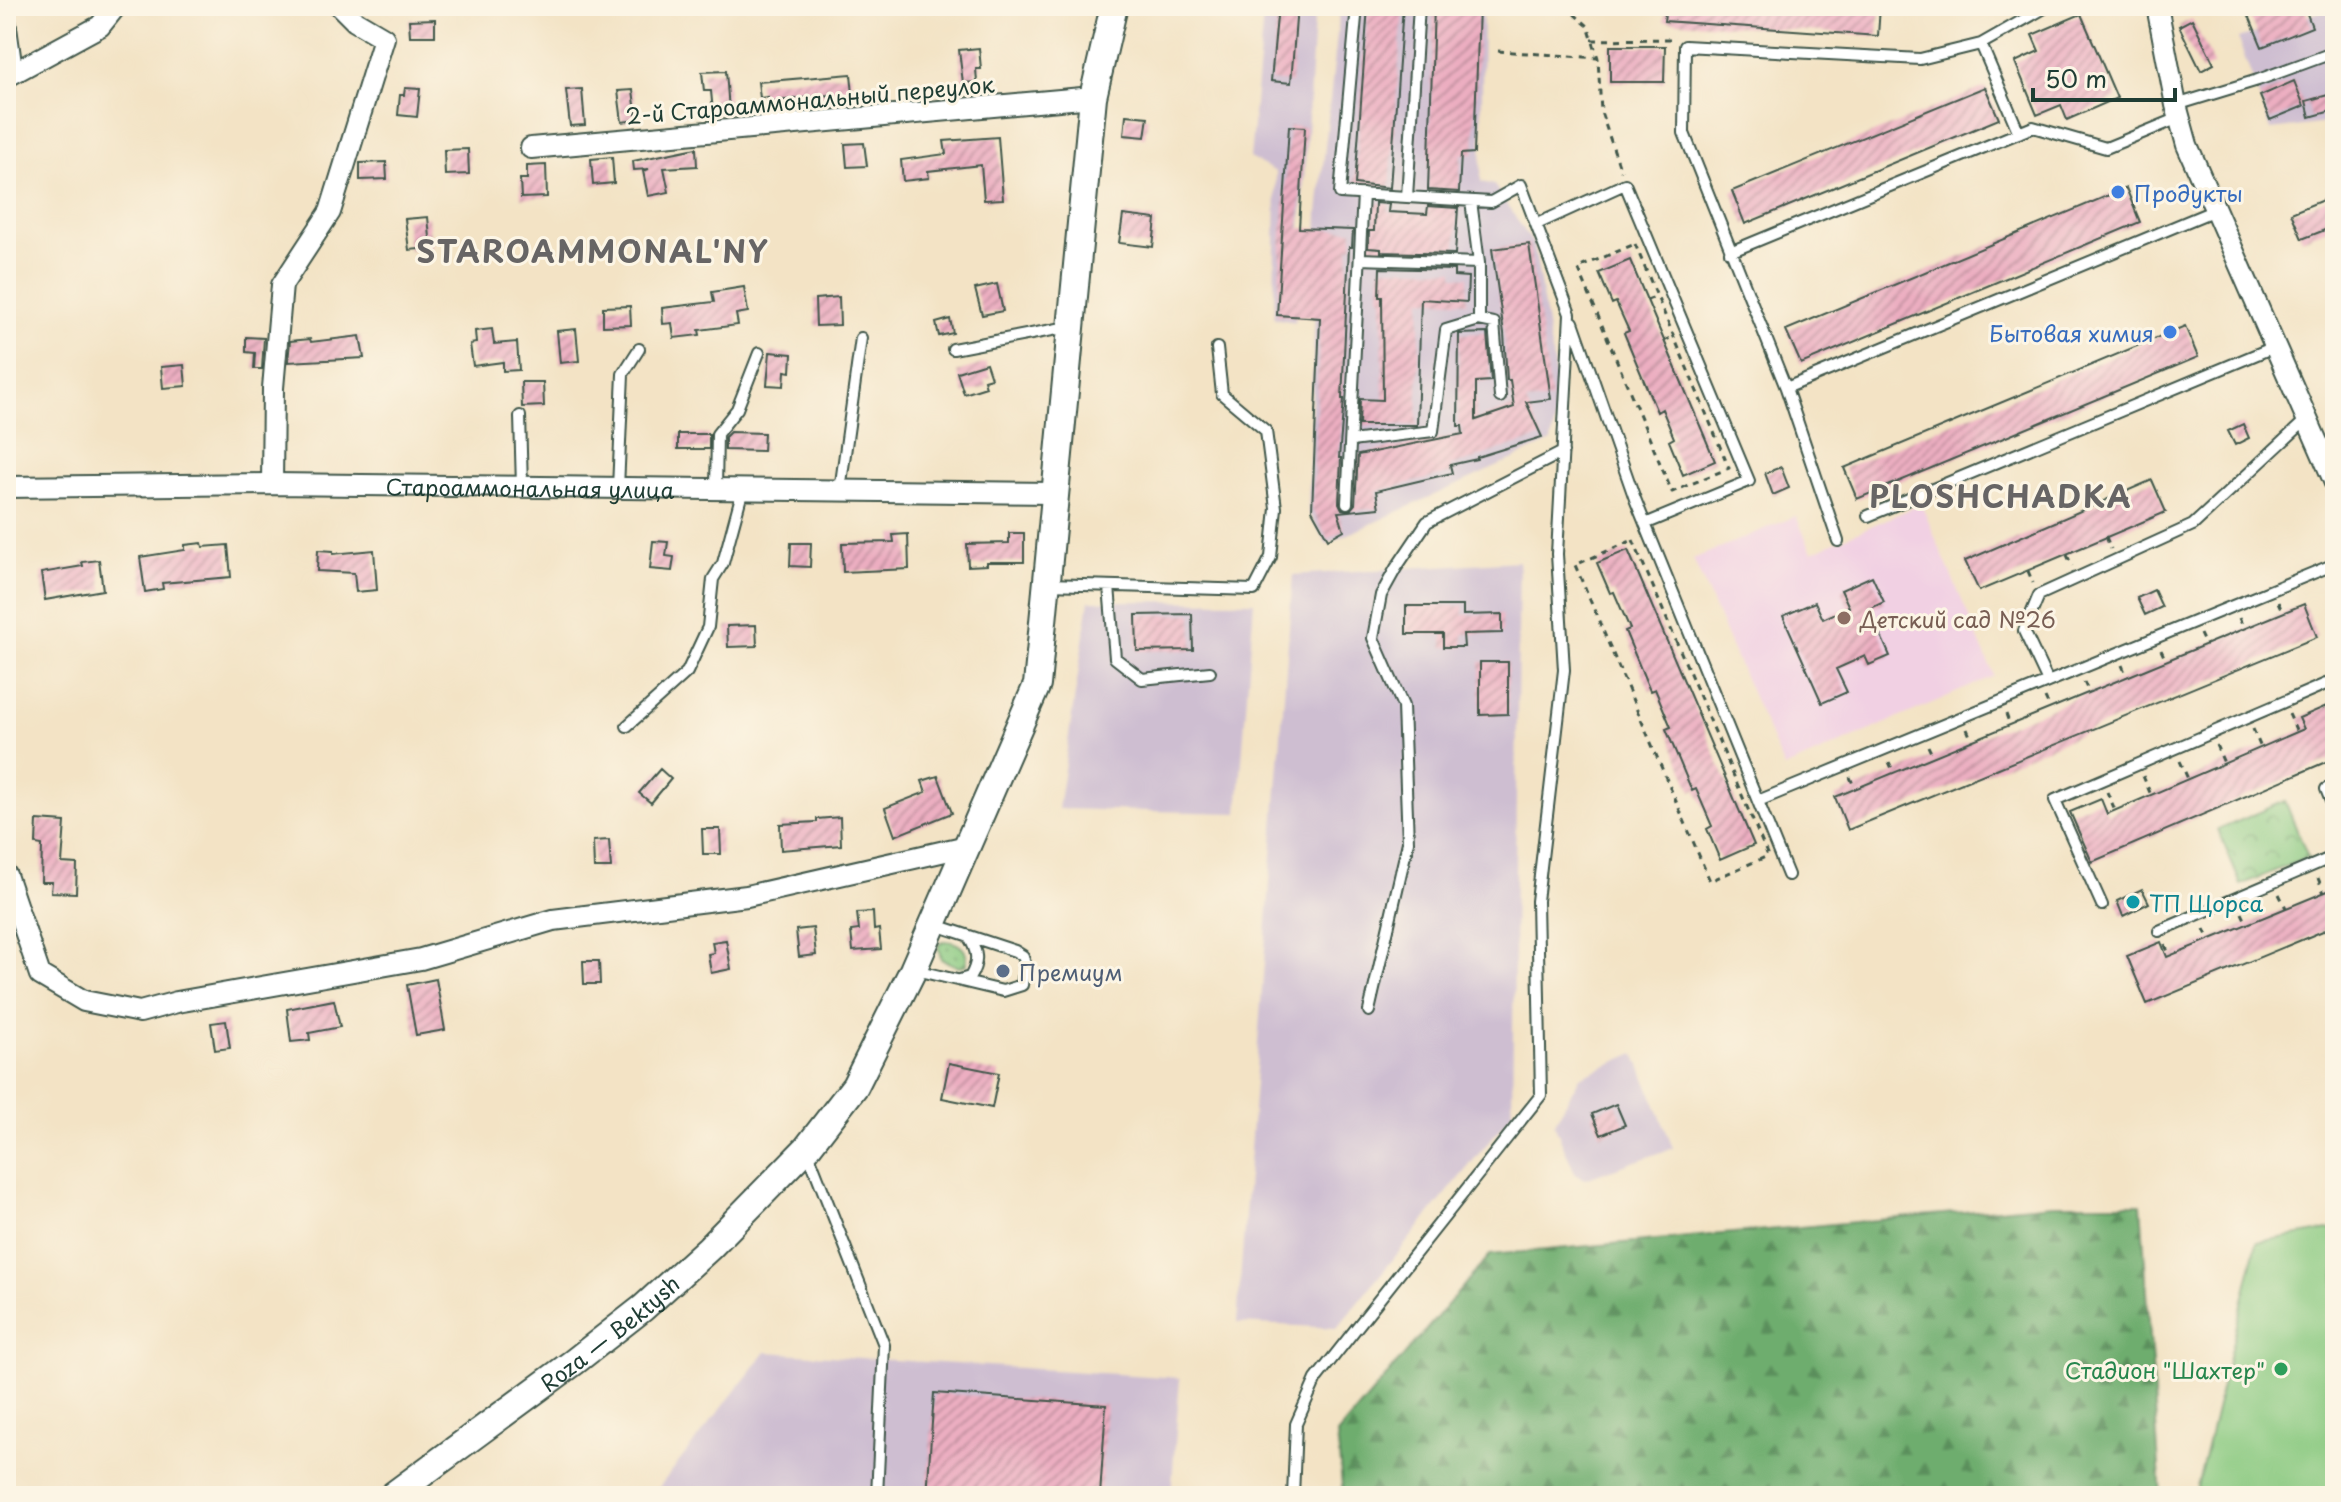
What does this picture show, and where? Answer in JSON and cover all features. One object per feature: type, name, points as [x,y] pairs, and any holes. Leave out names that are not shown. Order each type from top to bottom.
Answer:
[{"type":"street","points":[[12,74],[100,26],[116,6]]},
{"type":"street","points":[[272,484],[273,388],[282,285],[330,212],[384,38],[355,21],[340,6]]},
{"type":"street","points":[[807,1148],[855,1086],[913,970],[1037,685],[1093,97],[1114,6]]},
{"type":"street","points":[[2157,6],[2177,111],[2187,145],[2335,483]]},
{"type":"street","name":"2-й Староаммональный переулок","points":[[531,148],[1093,97]]},
{"type":"street","name":"Староаммональная улица","points":[[6,487],[272,484],[1054,493]]},
{"type":"street","points":[[6,875],[40,975],[84,1001],[140,1012],[177,1002],[421,959],[553,920],[747,896],[967,846]]},
{"type":"street","name":"Roza — Bektysh","points":[[392,1496],[643,1308],[709,1248],[807,1148]]},
{"type":"lane","points":[[8,6],[12,74]]},
{"type":"lane","points":[[1357,6],[1340,193],[1491,202],[1521,185],[1645,524],[1788,875]]},
{"type":"lane","points":[[1407,197],[1419,6]]},
{"type":"lane","points":[[1838,541],[1786,388],[1684,133],[1685,46],[1920,59],[1981,44],[2048,6]]},
{"type":"lane","points":[[1981,44],[2019,133]]},
{"type":"lane","points":[[1730,252],[2033,127],[2106,148],[2177,111],[2335,52]]},
{"type":"lane","points":[[1537,224],[1625,184],[1749,481],[1645,524]]},
{"type":"lane","points":[[1347,503],[1363,194]]},
{"type":"lane","points":[[1471,201],[1479,263],[1479,320]]},
{"type":"lane","points":[[1786,388],[2215,210]]},
{"type":"lane","points":[[1360,259],[1479,263]]},
{"type":"lane","points":[[1293,1496],[1296,1424],[1316,1379],[1541,1095],[1537,901],[1564,670],[1557,554],[1570,314]]},
{"type":"lane","points":[[1351,441],[1433,431],[1446,330],[1479,320],[1494,323],[1500,397]]},
{"type":"lane","points":[[953,349],[1070,326]]},
{"type":"lane","points":[[840,490],[861,338]]},
{"type":"lane","points":[[1868,516],[2274,347]]},
{"type":"lane","points":[[1046,584],[1254,590],[1271,557],[1276,508],[1266,431],[1222,394],[1217,348]]},
{"type":"lane","points":[[618,488],[623,374],[639,349]]},
{"type":"lane","points":[[716,489],[717,434],[737,409],[759,353]]},
{"type":"lane","points":[[520,416],[522,487]]},
{"type":"lane","points":[[2048,682],[2024,631],[2039,595],[2193,525],[2307,419]]},
{"type":"lane","points":[[1369,1011],[1408,842],[1403,706],[1373,638],[1381,595],[1427,522],[1563,452]]},
{"type":"lane","points":[[627,726],[687,672],[708,627],[713,579],[723,563],[743,489]]},
{"type":"lane","points":[[1758,801],[2335,564]]},
{"type":"lane","points":[[1109,586],[1115,658],[1142,679],[1210,672]]},
{"type":"lane","points":[[2102,905],[2055,800],[2335,680]]},
{"type":"lane","points":[[2335,785],[2326,789],[2335,811]]},
{"type":"lane","points":[[2159,931],[2335,856]]},
{"type":"lane","points":[[913,970],[1003,991],[1022,985],[1025,974],[1023,956],[933,924]]},
{"type":"lane","points":[[958,980],[970,977],[975,967],[977,953],[967,935]]},
{"type":"lane","points":[[807,1148],[884,1345],[877,1496]]},
{"type":"path","points":[[1565,6],[1588,26],[1598,58],[1601,112],[1625,184]]},
{"type":"path","points":[[1592,40],[1662,39]]},
{"type":"path","points":[[1498,51],[1598,58]]},
{"type":"path","points":[[1635,244],[1657,296],[1729,468],[1672,492],[1578,268],[1635,244]]},
{"type":"path","points":[[1647,300],[1657,296]]},
{"type":"path","points":[[1664,341],[1674,336]]},
{"type":"path","points":[[1681,381],[1691,376]]},
{"type":"path","points":[[1698,421],[1708,416]]},
{"type":"path","points":[[1633,540],[1672,631],[1768,856],[1710,881],[1575,565],[1633,540]]},
{"type":"path","points":[[1646,592],[1654,589]]},
{"type":"path","points":[[1664,634],[1672,631]]},
{"type":"path","points":[[1682,676],[1690,673]]},
{"type":"path","points":[[2284,702],[2297,732]]},
{"type":"path","points":[[1700,719],[1708,715]]},
{"type":"path","points":[[2248,717],[2261,748]]},
{"type":"path","points":[[2211,733],[2224,763]]},
{"type":"path","points":[[2175,749],[2188,779]]},
{"type":"path","points":[[1718,761],[1725,757]]},
{"type":"path","points":[[2138,764],[2151,795]]},
{"type":"path","points":[[2102,780],[2115,810]]},
{"type":"path","points":[[1736,803],[1744,799]]},
{"type":"shaded area","points":[[1264,6],[1315,6],[1295,322],[1274,318],[1276,172],[1250,158]]},
{"type":"shaded area","points":[[1340,6],[1483,6],[1481,182],[1494,185],[1534,245],[1559,399],[1551,442],[1327,544],[1308,512],[1318,213]]},
{"type":"shaded area","points":[[2335,7],[2335,122],[2271,130],[2238,39]]},
{"type":"shaded area","name":"Детский сад №26","points":[[1921,504],[1994,676],[1784,768],[1693,559],[1796,516],[1812,552]]},
{"type":"shaded area","points":[[1519,561],[1512,1113],[1337,1328],[1237,1323],[1293,575]]},
{"type":"shaded area","points":[[1089,601],[1254,602],[1238,813],[1058,809]]},
{"type":"shaded area","points":[[1635,1053],[1673,1148],[1585,1179],[1576,1175],[1554,1124],[1580,1077]]},
{"type":"shaded area","points":[[766,1352],[1180,1378],[1171,1496],[652,1496]]},
{"type":"green space","points":[[2285,801],[2308,857],[2241,885],[2218,830]]},
{"type":"green space","points":[[943,941],[962,947],[966,965],[959,967],[941,959],[938,945]]},
{"type":"green space","points":[[2053,1204],[2141,1204],[2161,1496],[1343,1496],[1337,1434],[1490,1255]]},
{"type":"green space","name":"Стадион \"Шахтер\"","points":[[2335,1229],[2335,1496],[2195,1496],[2257,1242]]},
{"type":"building","points":[[1278,6],[1297,6],[1291,83],[1271,81]]},
{"type":"building","points":[[1368,6],[1403,6],[1390,188],[1355,184]]},
{"type":"building","points":[[1434,6],[1479,6],[1474,153],[1461,154],[1459,192],[1428,190]]},
{"type":"building","points":[[1666,6],[1880,6],[1878,36],[1664,21]]},
{"type":"building","points":[[2245,6],[2304,6],[2312,27],[2262,47]]},
{"type":"building","points":[[2081,14],[2117,98],[2067,120],[2061,105],[2037,115],[2015,62],[2039,51],[2032,35]]},
{"type":"building","points":[[435,19],[435,36],[410,36],[409,20]]},
{"type":"building","points":[[2192,19],[2214,64],[2201,71],[2179,26]]},
{"type":"building","points":[[1610,46],[1665,46],[1664,82],[1610,82]]},
{"type":"building","points":[[979,48],[981,69],[976,69],[977,82],[963,83],[959,50]]},
{"type":"building","points":[[726,71],[729,111],[713,112],[711,91],[704,91],[702,72]]},
{"type":"building","points":[[851,74],[854,104],[830,106],[829,95],[768,102],[768,97],[760,98],[758,82]]},
{"type":"building","points":[[2294,81],[2304,106],[2270,120],[2260,96]]},
{"type":"building","points":[[1985,87],[1999,119],[1745,224],[1732,191]]},
{"type":"building","points":[[405,88],[420,89],[417,117],[398,115],[400,95],[404,95]]},
{"type":"building","points":[[582,89],[585,125],[570,126],[566,90]]},
{"type":"building","points":[[633,90],[637,120],[622,122],[618,91]]},
{"type":"building","points":[[2335,93],[2335,110],[2310,117],[2306,101]]},
{"type":"building","points":[[1126,115],[1148,117],[1145,137],[1124,135]]},
{"type":"building","points":[[1289,126],[1305,127],[1299,228],[1353,230],[1352,247],[1349,247],[1339,458],[1339,503],[1342,509],[1350,510],[1355,504],[1358,455],[1463,434],[1462,426],[1458,426],[1459,334],[1487,333],[1491,381],[1476,382],[1476,420],[1514,407],[1510,380],[1507,380],[1492,249],[1529,244],[1551,399],[1526,402],[1542,437],[1450,465],[1452,473],[1376,491],[1379,508],[1338,512],[1344,530],[1328,539],[1312,510],[1320,318],[1277,315]]},
{"type":"building","points":[[998,137],[1003,199],[984,200],[981,165],[928,171],[929,178],[903,181],[901,160],[946,154],[944,141]]},
{"type":"building","points":[[864,143],[867,166],[847,167],[845,144]]},
{"type":"building","points":[[696,148],[697,166],[664,168],[669,192],[648,196],[643,171],[649,169],[634,170],[633,161]]},
{"type":"building","points":[[468,149],[469,174],[445,175],[444,150]]},
{"type":"building","points":[[612,157],[614,183],[593,185],[591,159]]},
{"type":"building","points":[[386,162],[387,179],[360,180],[360,163]]},
{"type":"building","points":[[546,165],[547,197],[521,198],[520,179],[527,179],[527,166]]},
{"type":"building","points":[[2126,188],[2140,222],[1801,364],[1786,330]]},
{"type":"building","points":[[2335,195],[2335,226],[2302,239],[2291,213]]},
{"type":"building","points":[[1375,203],[1389,204],[1388,212],[1427,214],[1428,206],[1458,208],[1455,254],[1381,252],[1381,249],[1368,248],[1369,231],[1374,231]]},
{"type":"building","points":[[1123,215],[1156,219],[1153,247],[1119,243]]},
{"type":"building","points":[[428,217],[431,248],[409,250],[405,219]]},
{"type":"building","points":[[1630,260],[1715,461],[1683,475],[1669,441],[1674,438],[1662,409],[1657,412],[1624,333],[1629,331],[1616,302],[1612,304],[1599,273]]},
{"type":"building","points":[[1380,268],[1454,270],[1454,276],[1468,277],[1467,302],[1421,299],[1417,425],[1359,425],[1360,399],[1383,400]]},
{"type":"building","points":[[997,284],[1003,311],[982,315],[975,289]]},
{"type":"building","points":[[744,287],[748,312],[736,314],[738,325],[699,330],[700,335],[674,338],[672,323],[663,324],[662,308],[714,302],[712,292]]},
{"type":"building","points":[[839,297],[840,325],[816,326],[815,299]]},
{"type":"building","points":[[630,306],[631,325],[603,326],[603,307]]},
{"type":"building","points":[[950,319],[953,333],[939,336],[936,323]]},
{"type":"building","points":[[2185,326],[2198,357],[1857,499],[1844,468]]},
{"type":"building","points":[[492,329],[494,344],[517,342],[519,370],[503,371],[503,362],[473,366],[470,344],[476,343],[475,331]]},
{"type":"building","points":[[576,329],[579,361],[560,363],[557,331]]},
{"type":"building","points":[[360,336],[364,358],[288,362],[290,341],[310,339],[311,342]]},
{"type":"building","points":[[246,337],[264,338],[262,369],[254,369],[255,353],[246,352]]},
{"type":"building","points":[[770,352],[792,354],[791,372],[785,371],[784,386],[767,385]]},
{"type":"building","points":[[986,363],[991,378],[984,380],[986,387],[964,394],[957,372]]},
{"type":"building","points":[[184,365],[186,386],[163,388],[161,367]]},
{"type":"building","points":[[521,382],[543,382],[544,406],[522,407]]},
{"type":"building","points":[[2243,424],[2249,438],[2235,445],[2228,431]]},
{"type":"building","points":[[730,432],[764,433],[763,451],[725,450],[725,437]]},
{"type":"building","points":[[678,434],[709,434],[709,449],[678,449]]},
{"type":"building","points":[[1781,467],[1789,488],[1773,495],[1765,473]]},
{"type":"building","points":[[2152,480],[2166,512],[1979,591],[1965,561]]},
{"type":"building","points":[[1009,533],[1024,533],[1024,562],[987,562],[987,565],[968,566],[967,544],[1009,543]]},
{"type":"building","points":[[908,534],[909,569],[843,572],[842,543],[894,542],[893,535]]},
{"type":"building","points":[[653,541],[668,542],[666,556],[674,557],[672,571],[650,569]]},
{"type":"building","points":[[202,543],[203,547],[228,545],[231,577],[162,583],[163,589],[145,592],[140,557],[185,550],[185,545]]},
{"type":"building","points":[[791,543],[811,543],[810,567],[790,566]]},
{"type":"building","points":[[318,550],[333,551],[333,554],[374,550],[377,590],[356,592],[354,573],[317,571]]},
{"type":"building","points":[[1628,550],[1754,845],[1720,860],[1707,829],[1712,826],[1696,789],[1692,791],[1666,729],[1671,727],[1655,689],[1650,691],[1625,631],[1630,629],[1597,563]]},
{"type":"building","points":[[99,560],[103,590],[45,600],[41,573]]},
{"type":"building","points":[[1872,576],[1884,602],[1869,609],[1890,656],[1869,665],[1865,656],[1836,669],[1847,692],[1822,703],[1783,616],[1815,602],[1823,619],[1849,607],[1841,590]]},
{"type":"building","points":[[2154,590],[2162,607],[2145,615],[2137,598]]},
{"type":"building","points":[[2304,604],[2317,637],[1848,830],[1835,797]]},
{"type":"building","points":[[1406,606],[1463,606],[1463,615],[1502,614],[1502,633],[1463,634],[1464,647],[1443,647],[1443,634],[1406,634]]},
{"type":"building","points":[[1192,614],[1193,650],[1137,651],[1136,615]]},
{"type":"building","points":[[756,625],[757,646],[728,647],[727,626]]},
{"type":"building","points":[[1480,662],[1508,662],[1508,714],[1480,715]]},
{"type":"building","points":[[2331,704],[2335,712],[2335,758],[2092,862],[2070,812],[2101,799],[2107,814],[2304,729],[2299,718]]},
{"type":"building","points":[[660,769],[671,779],[651,803],[639,793]]},
{"type":"building","points":[[938,776],[952,813],[895,836],[885,808],[926,792],[922,781]]},
{"type":"building","points":[[840,817],[841,845],[781,850],[780,824]]},
{"type":"building","points":[[37,820],[65,822],[62,863],[77,864],[76,893],[51,892],[52,882],[41,882],[42,845],[36,844]]},
{"type":"building","points":[[702,829],[720,829],[721,854],[703,854]]},
{"type":"building","points":[[609,840],[611,868],[594,868],[593,841]]},
{"type":"building","points":[[2335,888],[2335,926],[2147,1004],[2127,956],[2161,942],[2167,957]]},
{"type":"building","name":"ТП Щорса","points":[[2142,889],[2149,903],[2123,916],[2117,901]]},
{"type":"building","points":[[873,912],[874,930],[879,929],[881,949],[853,951],[851,931],[859,930],[857,913]]},
{"type":"building","points":[[813,928],[816,955],[799,957],[796,930]]},
{"type":"building","points":[[726,940],[731,969],[711,973],[708,954],[714,953],[712,942]]},
{"type":"building","points":[[583,961],[599,961],[600,984],[584,984]]},
{"type":"building","points":[[436,979],[445,1030],[416,1035],[407,985]]},
{"type":"building","points":[[334,1000],[340,1027],[309,1033],[310,1040],[291,1042],[287,1009]]},
{"type":"building","points":[[226,1021],[230,1048],[215,1050],[211,1023]]},
{"type":"building","points":[[949,1063],[999,1073],[992,1108],[942,1098]]},
{"type":"building","points":[[1616,1104],[1625,1125],[1601,1135],[1592,1114]]},
{"type":"building","points":[[934,1393],[1106,1405],[1100,1496],[927,1496]]},
{"type":"place","name":"Продукты","points":[[2118,192]]},
{"type":"place","name":"Бытовая химия","points":[[2170,332]]},
{"type":"place","name":"Детский сад №26","points":[[1844,618]]},
{"type":"place","name":"ТП Щорса","points":[[2133,902]]},
{"type":"place","name":"Премиум","points":[[1003,971]]},
{"type":"place","name":"Стадион \"Шахтер\"","points":[[2281,1369]]},
{"type":"district","name":"STAROAMMONAL'NY","points":[[593,250]]},
{"type":"district","name":"PLOSHCHADKA","points":[[2001,495]]}]
